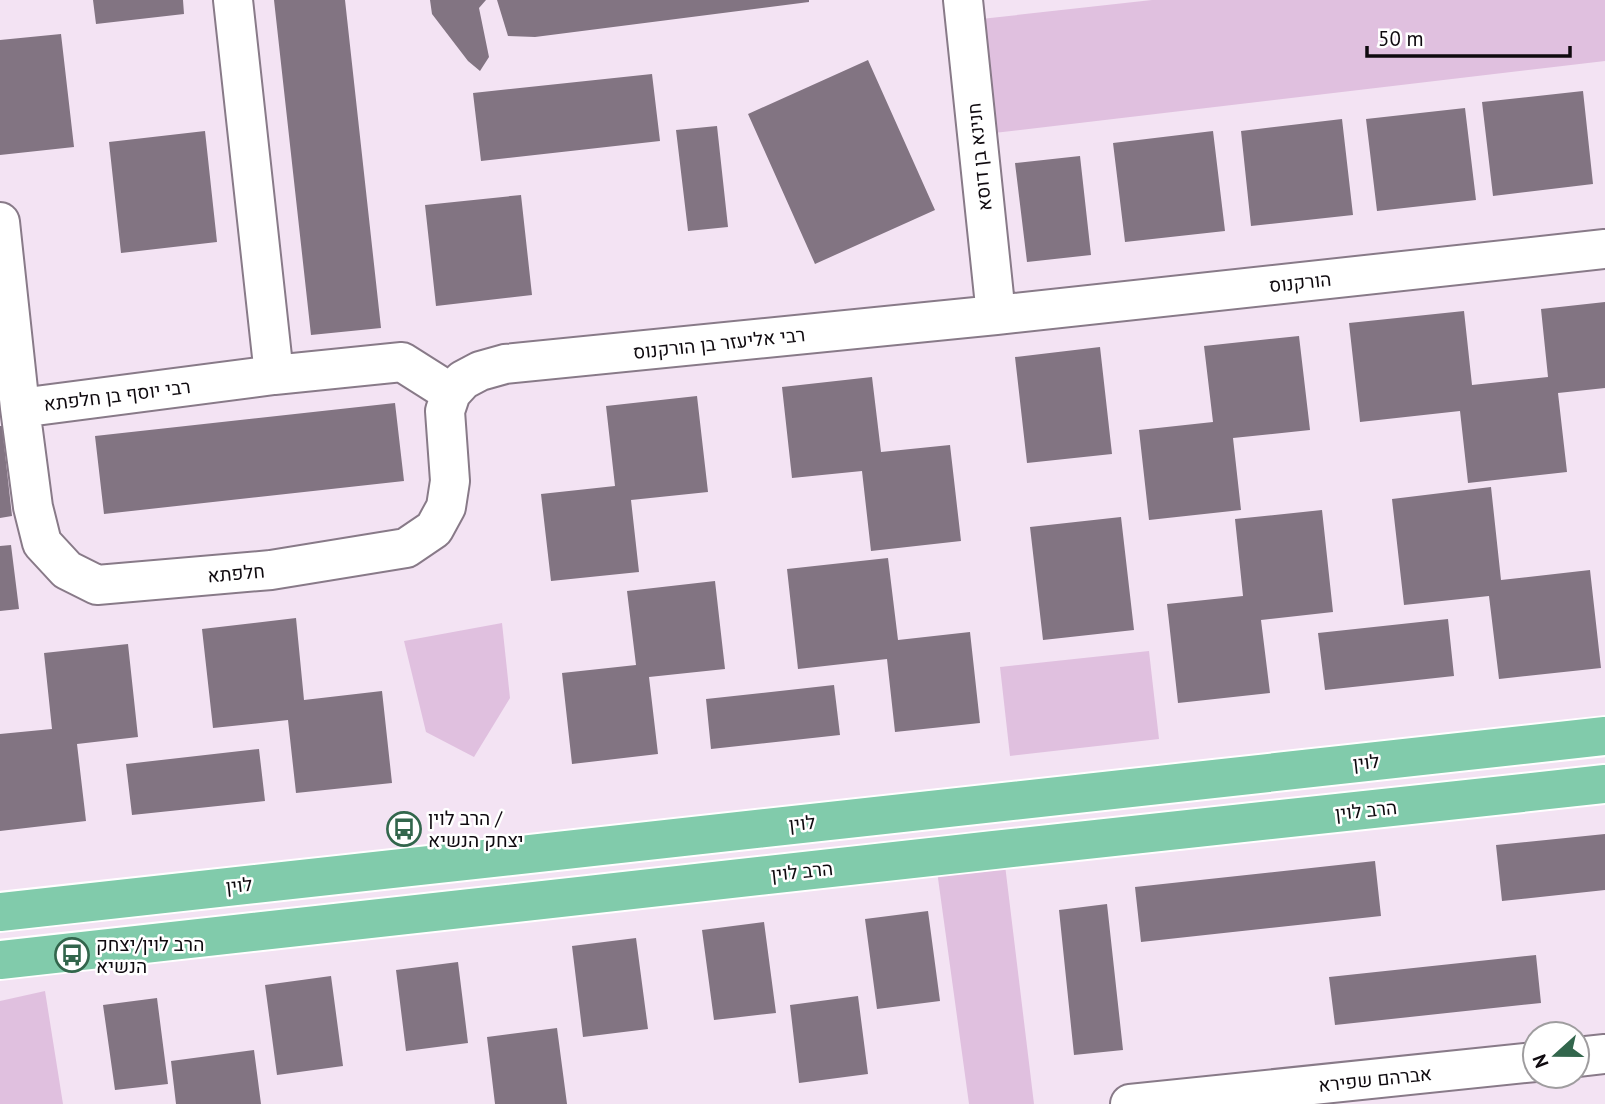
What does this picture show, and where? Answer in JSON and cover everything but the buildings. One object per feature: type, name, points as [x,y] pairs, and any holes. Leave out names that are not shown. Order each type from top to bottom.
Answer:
[{"type":"main road","name":"לוין","points":[[0,912],[1605,736]]},
{"type":"main road","name":"הרב לוין","points":[[0,960],[1605,784]]},
{"type":"street","points":[[233,0],[274,375]]},
{"type":"street","name":"חנינא בן דוסא","points":[[963,0],[996,315]]},
{"type":"street","name":"רבי יוסף בן חלפתא","points":[[0,222],[8,364],[20,408],[274,375],[402,362],[451,393]]},
{"type":"street","name":"הורקנוס","points":[[996,315],[1605,250]]},
{"type":"street","name":"רבי אליעזר בן הורקנוס","points":[[451,393],[463,380],[480,371],[506,364],[996,315]]},
{"type":"street","name":"חלפתא","points":[[20,408],[33,507],[42,543],[67,570],[97,585],[271,570],[407,548],[434,529],[446,507],[450,481],[445,411],[451,393]]},
{"type":"street","name":"אברהם שפירא","points":[[1130,1104],[1232,1099],[1521,1064]]},
{"type":"shaded area","points":[[1152,0],[1605,0],[1605,61],[994,133],[981,19]]},
{"type":"shaded area","points":[[502,623],[510,698],[474,757],[426,732],[404,641]]},
{"type":"shaded area","points":[[1149,651],[1159,739],[1010,756],[1000,667]]},
{"type":"shaded area","points":[[1005,865],[1034,1104],[969,1104],[937,871]]},
{"type":"shaded area","points":[[45,991],[63,1104],[0,1104],[0,1001]]},
{"type":"place","name":"הרב לוין / יצחק הנשיא","points":[[404,829]]},
{"type":"place","name":"הרב לוין/יצחק הנשיא","points":[[72,955]]}]
